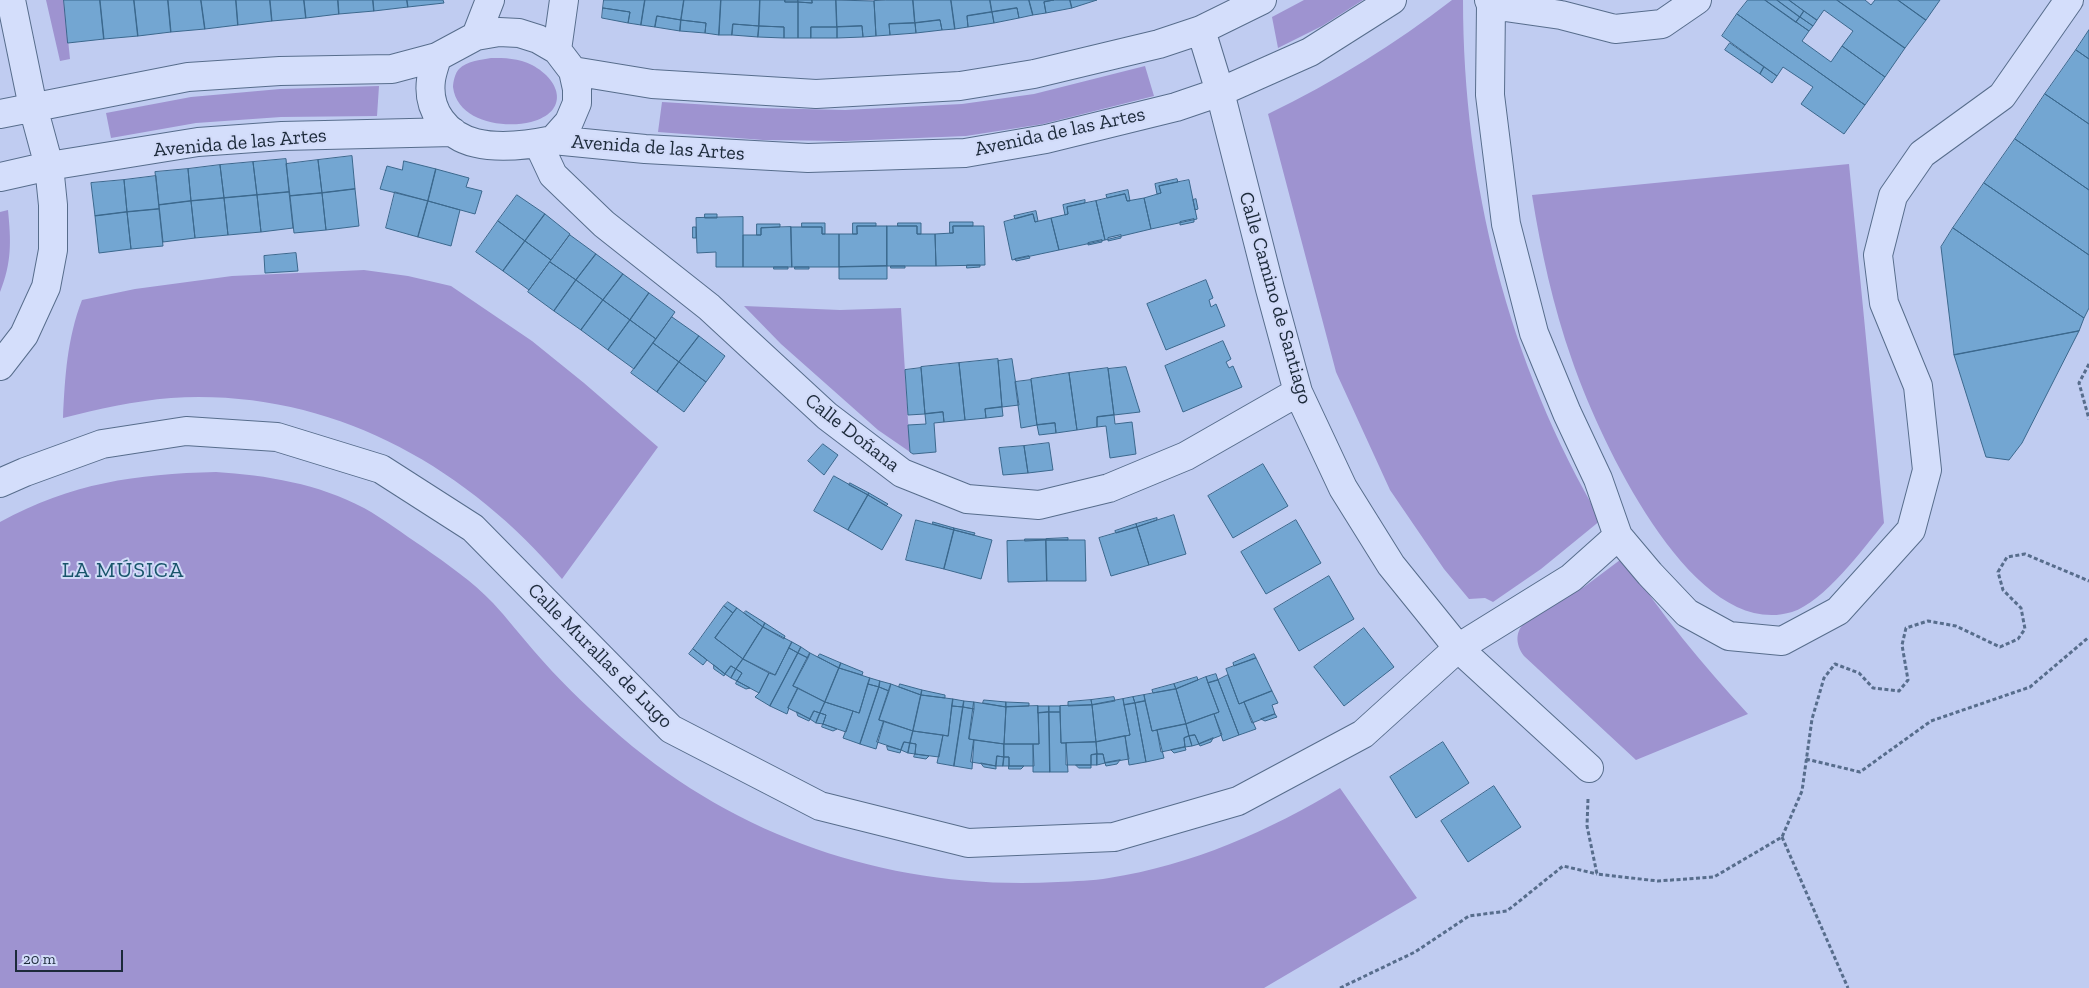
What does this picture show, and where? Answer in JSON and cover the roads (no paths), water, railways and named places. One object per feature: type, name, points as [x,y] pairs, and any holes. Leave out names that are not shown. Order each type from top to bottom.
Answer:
[{"type":"street","points":[[0,366],[24,335],[46,287],[53,250],[53,205],[49,166],[33,107],[11,0]]},
{"type":"street","points":[[476,36],[490,0]]},
{"type":"street","points":[[437,57],[431,79],[431,98],[437,117],[453,132],[476,143],[509,146],[546,141],[569,122],[577,103],[577,89],[565,60],[564,0]]},
{"type":"street","points":[[0,114],[188,77],[280,71],[392,69],[437,57],[476,36],[499,32],[519,34],[538,39],[565,60],[652,84],[816,94],[960,86],[1034,74],[1159,44],[1201,30],[1262,0]]},
{"type":"street","name":"Avenida de las Artes","points":[[546,141],[645,149],[808,158],[965,153],[1046,139],[1176,107],[1220,92],[1310,52],[1392,0]]},
{"type":"street","points":[[1697,0],[1662,24],[1615,29],[1490,2],[1490,95],[1506,224],[1534,332],[1567,413],[1598,479],[1618,536],[1650,574],[1687,613],[1729,636],[1782,641],[1838,611],[1911,530],[1927,470],[1918,386],[1884,302],[1878,255],[1893,196],[1922,154],[2002,96],[2069,0]]},
{"type":"street","name":"Calle Camino de Santiago","points":[[1201,30],[1220,92],[1298,392],[1347,496],[1391,565],[1458,648],[1589,768]]},
{"type":"street","name":"Avenida de las Artes","points":[[0,177],[49,166],[198,142],[282,136],[453,132]]},
{"type":"street","name":"Calle Doñana","points":[[546,141],[553,175],[604,224],[709,307],[827,416],[902,473],[967,498],[1038,504],[1110,488],[1186,456],[1298,392]]},
{"type":"street","name":"Calle Murallas de Lugo","points":[[0,483],[24,472],[102,444],[186,431],[276,437],[381,468],[473,528],[671,729],[820,806],[968,842],[1114,836],[1238,801],[1363,734],[1458,648],[1571,578],[1618,536]]},
{"type":"district","name":"LA MÚSICA","points":[[123,571]]}]
